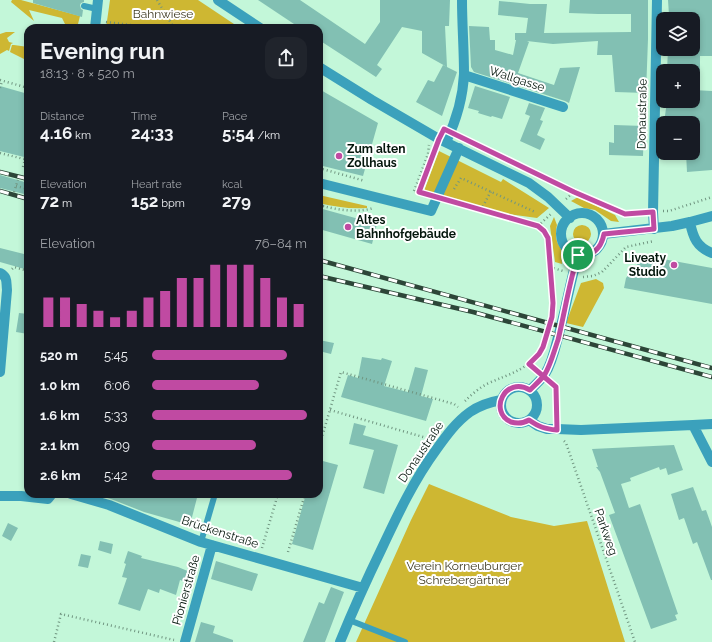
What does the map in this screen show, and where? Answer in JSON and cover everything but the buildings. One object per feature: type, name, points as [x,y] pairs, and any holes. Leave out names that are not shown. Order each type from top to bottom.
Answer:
[{"type":"street","points":[[218,0],[254,24]]},
{"type":"street","points":[[439,138],[456,117],[461,96],[464,75],[462,0]]},
{"type":"street","name":"Donaustraße","points":[[654,229],[653,212],[658,0]]},
{"type":"street","points":[[95,24],[98,4]]},
{"type":"street","points":[[323,69],[372,100],[439,138],[529,184],[548,197],[570,218]]},
{"type":"street","name":"Wallgasse","points":[[464,75],[563,107]]},
{"type":"street","points":[[323,184],[431,211],[458,148]]},
{"type":"street","points":[[580,213],[592,215],[596,218],[600,223],[604,234],[603,240],[597,250],[587,255],[578,255],[569,250],[562,241],[561,236],[563,226],[570,218],[580,213]]},
{"type":"street","points":[[604,234],[654,229],[712,216]]},
{"type":"street","points":[[690,222],[696,241],[700,246],[712,253]]},
{"type":"street","points":[[530,390],[544,376],[548,368],[562,321],[572,273],[578,255]]},
{"type":"street","points":[[0,273],[5,276],[6,280],[3,290],[0,372]]},
{"type":"street","points":[[519,386],[530,390],[536,398],[536,412],[529,420],[521,423],[508,420],[502,413],[501,409],[503,394],[513,387],[519,386]]},
{"type":"street","name":"Donaustraße","points":[[340,642],[363,588],[406,498],[428,460],[459,420],[483,404],[501,400]]},
{"type":"street","points":[[529,420],[538,426],[557,430],[712,424]]},
{"type":"street","points":[[693,425],[712,462]]},
{"type":"street","points":[[0,496],[24,496]]},
{"type":"street","points":[[39,498],[49,498]]},
{"type":"street","name":"Brückenstraße","points":[[85,498],[109,505],[201,542],[363,588]]},
{"type":"street","name":"Pionierstraße","points":[[180,641],[212,545]]},
{"type":"lane","points":[[84,6],[98,4]]},
{"type":"lane","points":[[201,542],[214,498]]},
{"type":"lane","points":[[349,620],[405,642]]},
{"type":"path","points":[[157,0],[172,24]]},
{"type":"path","points":[[0,88],[1,80],[24,87]]},
{"type":"path","points":[[419,192],[439,138]]},
{"type":"path","points":[[439,138],[430,142],[428,154],[415,191],[538,226],[544,231],[548,238],[553,303],[552,310]]},
{"type":"path","points":[[0,153],[24,159]]},
{"type":"path","points":[[323,169],[370,183]]},
{"type":"path","points":[[533,172],[625,214],[669,211],[712,197]]},
{"type":"path","points":[[448,200],[461,178],[535,212]]},
{"type":"path","points":[[14,192],[18,180]]},
{"type":"path","points":[[16,186],[24,188]]},
{"type":"path","points":[[481,210],[491,191]]},
{"type":"path","points":[[323,206],[351,210],[368,210],[376,207]]},
{"type":"path","points":[[572,273],[585,277],[593,276],[602,272],[626,247]]},
{"type":"path","points":[[512,373],[529,364],[539,354],[543,347]]},
{"type":"path","points":[[529,364],[556,387],[557,430]]},
{"type":"path","points":[[323,434],[341,372],[454,404],[458,407]]},
{"type":"path","points":[[330,410],[430,439]]},
{"type":"path","name":"Parkweg","points":[[557,430],[566,443],[635,642]]},
{"type":"path","points":[[259,558],[277,498]]},
{"type":"path","points":[[288,552],[304,498]]},
{"type":"path","points":[[54,642],[61,614],[180,641]]},
{"type":"green space","points":[[12,0],[21,0],[80,16],[78,24],[65,24],[62,18],[29,10],[34,21],[11,2]]},
{"type":"green space","name":"Bahnwiese","points":[[110,0],[198,0],[234,24],[107,24]]},
{"type":"green space","points":[[15,32],[7,38],[9,42],[13,43],[11,44],[9,51],[7,50],[0,54],[0,34]]},
{"type":"green space","points":[[12,45],[24,46],[24,59],[10,52]]},
{"type":"green space","points":[[439,151],[501,182],[503,179],[549,208],[537,218],[500,213],[424,191]]},
{"type":"green space","points":[[323,196],[367,206],[367,208],[355,208],[323,204]]},
{"type":"green space","points":[[578,197],[615,215],[619,222],[611,221],[595,210],[584,208],[571,201]]},
{"type":"green space","points":[[554,217],[557,225],[556,238],[561,249],[562,264],[555,262],[550,226]]},
{"type":"green space","points":[[578,225],[586,225],[591,230],[589,241],[586,243],[578,243],[573,238],[573,230]]},
{"type":"green space","points":[[596,279],[603,283],[604,288],[583,327],[566,323],[581,283]]},
{"type":"green space","name":"Verein Korneuburger Schrebergärtner","points":[[429,484],[511,517],[554,526],[587,521],[625,642],[356,642],[411,520]]},
{"type":"railway","points":[[0,172],[24,178]]},
{"type":"railway","points":[[0,191],[24,198]]},
{"type":"railway","points":[[323,261],[712,368]]},
{"type":"railway","points":[[323,277],[473,312],[712,377]]},
{"type":"place","name":"Zum alten Zollhaus","points":[[339,156]]},
{"type":"place","name":"Altes Bahnhofgebäude","points":[[348,227]]},
{"type":"place","name":"Liveaty Studio","points":[[674,265]]},
{"type":"route","points":[[578,255],[572,273],[554,351],[544,376],[530,390],[519,386],[513,387],[503,394],[500,404],[502,413],[512,422],[521,423],[529,420],[538,426],[557,430],[556,387],[544,376],[529,364],[539,354],[543,347],[552,317],[553,303],[548,238],[544,231],[538,226],[419,192],[444,129],[574,192],[625,214],[653,212],[654,229],[604,234],[603,240],[597,250],[587,255],[578,255]]}]
